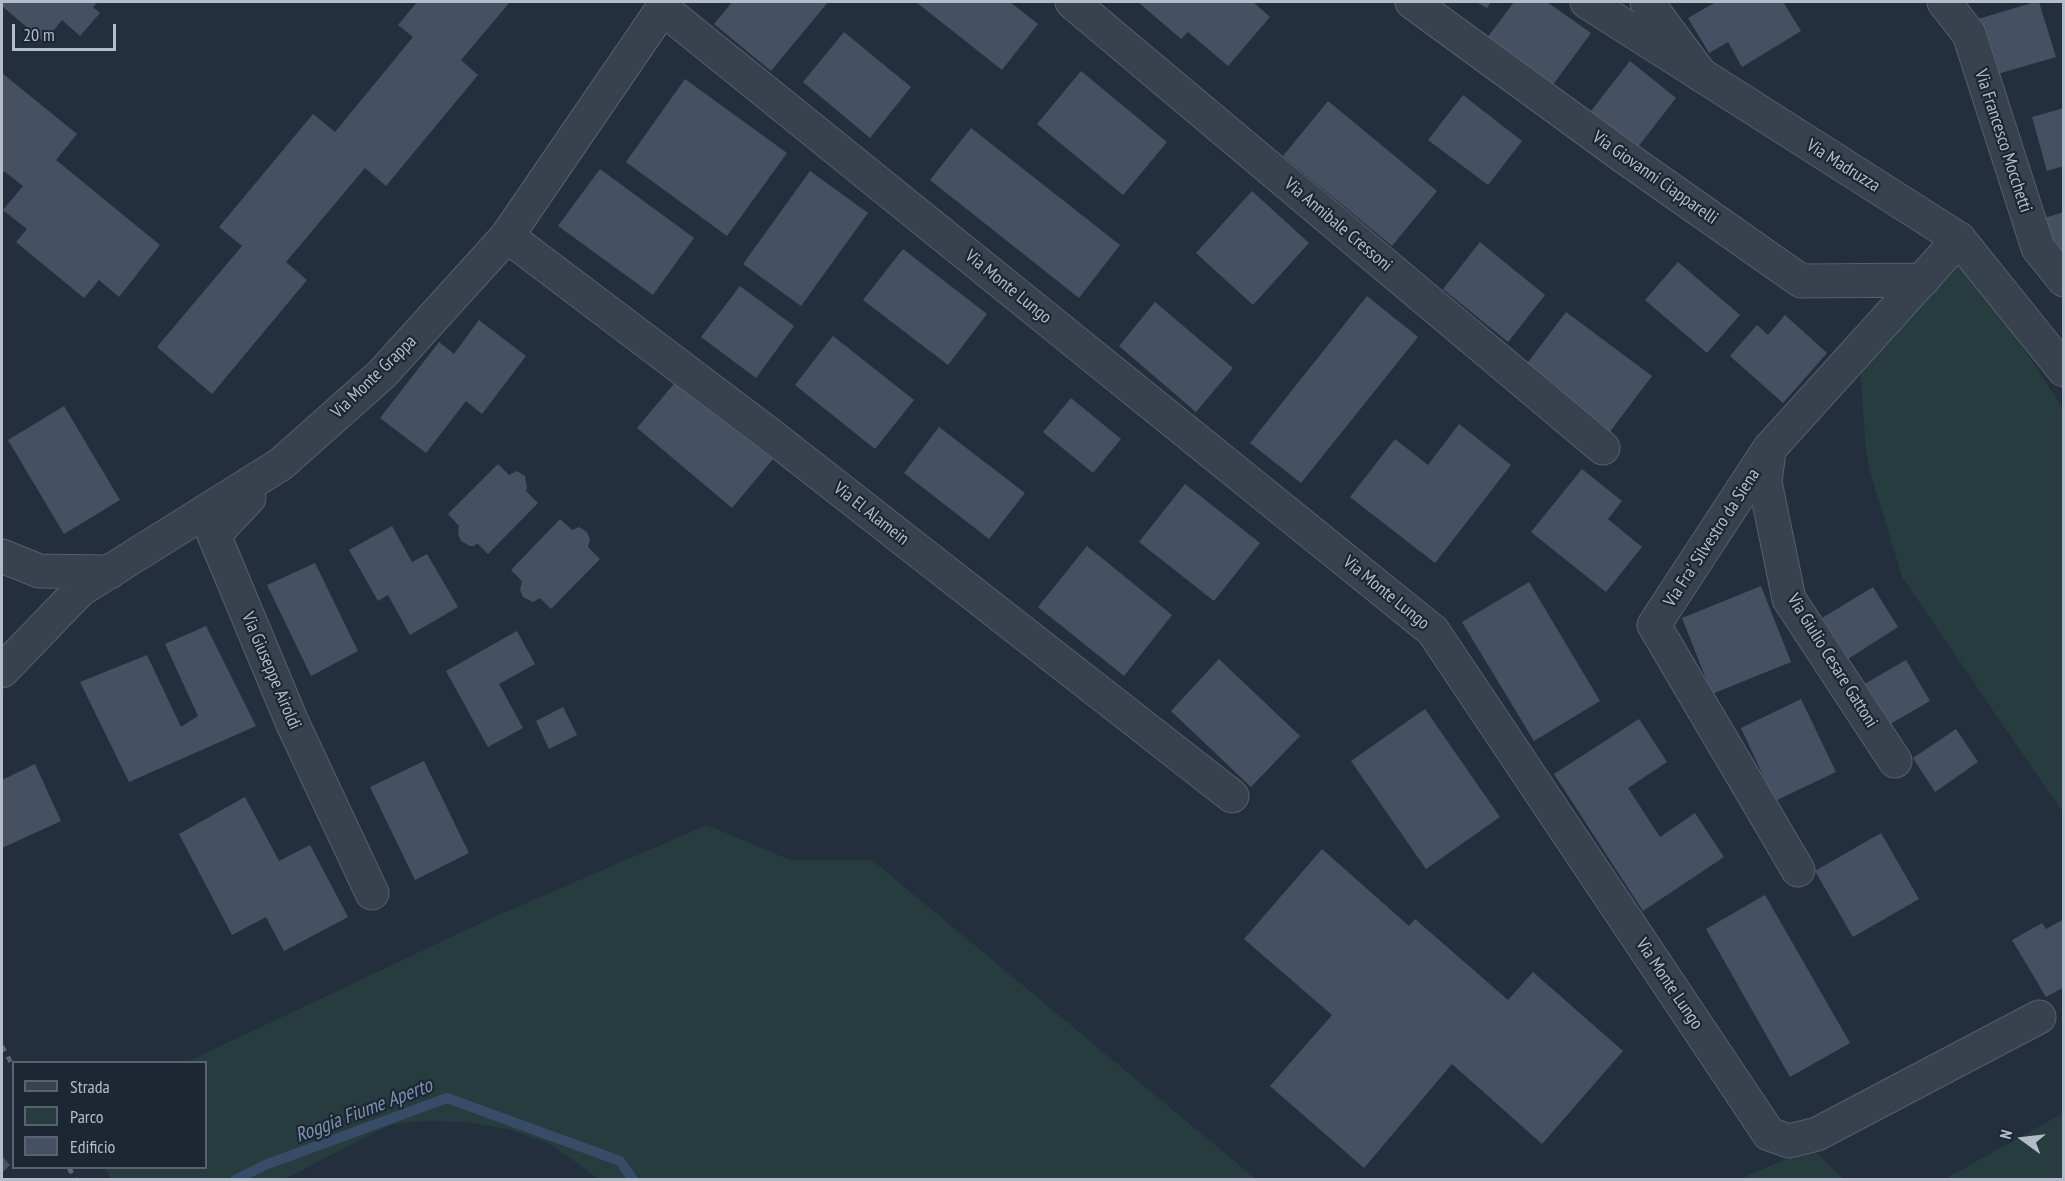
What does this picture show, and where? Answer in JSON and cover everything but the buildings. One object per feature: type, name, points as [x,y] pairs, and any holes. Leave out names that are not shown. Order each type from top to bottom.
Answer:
[{"type":"street","name":"Via Annibale Cressoni","points":[[1072,2],[1603,448]]},
{"type":"street","name":"Via Giovanni Ciapparelli","points":[[1412,2],[1623,156],[1801,281],[1923,280]]},
{"type":"street","name":"Via Madruzza","points":[[1587,2],[1959,239],[2064,370]]},
{"type":"street","points":[[1647,2],[1702,76]]},
{"type":"street","name":"Via Francesco Mocchetti","points":[[1944,2],[1969,34],[2038,249],[2064,280]]},
{"type":"street","name":"Via Monte Grappa","points":[[2,670],[80,590],[281,464],[382,374],[507,236],[664,5]]},
{"type":"street","name":"Via Monte Lungo","points":[[664,5],[1433,631],[1769,1134],[1789,1141],[1817,1134],[2038,1017]]},
{"type":"street","name":"Via El Alamein","points":[[507,236],[769,434],[1232,796]]},
{"type":"street","name":"Via Fra' Silvestro da Siena","points":[[1798,870],[1654,625],[1770,449],[1959,239]]},
{"type":"street","name":"Via Giulio Cesare Gattoni","points":[[1770,449],[1765,482],[1789,599],[1895,761]]},
{"type":"street","name":"Via Giuseppe Airoldi","points":[[281,464],[214,535],[292,722],[372,893]]},
{"type":"street","points":[[2,556],[39,571],[110,572]]},
{"type":"green space","points":[[1965,260],[2063,408],[2063,813],[1902,577],[1869,468],[1865,442],[1859,347]]},
{"type":"green space","points":[[707,825],[790,860],[872,860],[1256,1179],[599,1179],[550,1144],[508,1129],[467,1122],[422,1121],[389,1125],[285,1179],[111,1179],[106,1169],[207,1169],[207,1061],[189,1061],[487,920]]},
{"type":"green space","points":[[2063,1113],[2063,1179],[1945,1179]]},
{"type":"green space","points":[[1812,1148],[1844,1179],[1737,1180]]},
{"type":"waterway","name":"Roggia Fiume Aperto","points":[[235,1180],[265,1165],[447,1098],[620,1161],[633,1180]]},
{"type":"railway","points":[[2,1046],[12,1064]]},
{"type":"railway","points":[[70,1169],[76,1180]]}]
